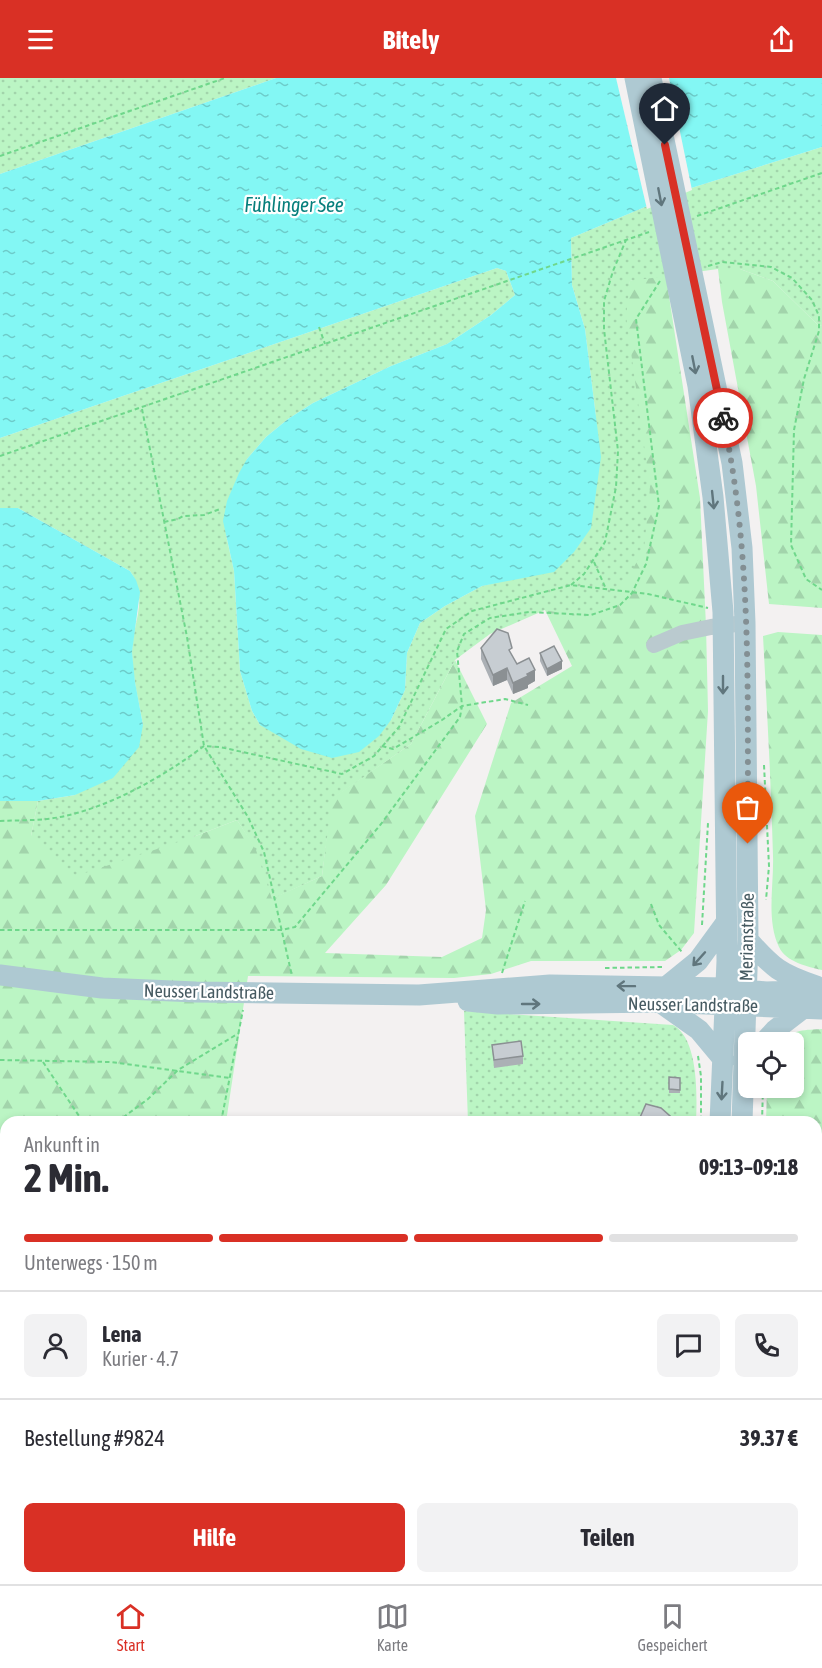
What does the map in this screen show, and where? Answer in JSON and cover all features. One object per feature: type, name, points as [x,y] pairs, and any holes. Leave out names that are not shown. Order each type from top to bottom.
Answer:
[{"type":"main road","name":"Merianstraße","points":[[635,78],[690,305],[732,463],[742,548],[746,623],[748,940],[724,1060],[720,1116]]},
{"type":"main road","name":"Merianstraße","points":[[651,78],[690,305],[713,497],[723,626],[725,924],[741,1032]]},
{"type":"main road","points":[[724,1060],[663,986],[698,961],[725,924]]},
{"type":"main road","points":[[748,940],[771,965],[788,977],[822,989]]},
{"type":"main road","name":"Neusser Landstraße","points":[[0,975],[102,988],[246,993],[420,995],[498,1004],[663,986],[801,1010],[822,1009]]},
{"type":"main road","name":"Neusser Landstraße","points":[[736,997],[766,992],[822,989]]},
{"type":"main road","points":[[773,1032],[801,1010]]},
{"type":"main road","name":"Merianstraße","points":[[742,1116],[744,1098]]},
{"type":"lane","points":[[654,645],[682,633],[746,623]]},
{"type":"path","points":[[0,156],[225,78]]},
{"type":"path","points":[[691,218],[822,172]]},
{"type":"path","points":[[0,456],[658,229]]},
{"type":"path","points":[[571,585],[584,574],[605,542],[616,487],[618,451],[604,329],[604,301],[626,240]]},
{"type":"path","points":[[702,268],[722,262],[771,267],[792,278],[812,300],[819,316],[819,331],[804,379],[794,430],[791,545],[806,579],[822,590]]},
{"type":"path","points":[[0,930],[282,930],[295,927],[381,824],[460,717],[462,706],[457,651],[464,634],[489,618],[529,612],[591,615],[620,605],[632,593],[646,564],[658,506],[636,319],[661,280]]},
{"type":"path","points":[[319,327],[325,344]]},
{"type":"path","points":[[142,408],[187,637],[204,746],[248,817],[264,852],[294,993]]},
{"type":"path","points":[[164,522],[183,516],[204,515],[220,509]]},
{"type":"path","points":[[594,561],[606,590]]},
{"type":"path","points":[[0,821],[63,816],[100,805],[131,791],[177,765],[204,746],[220,747],[342,774],[374,756],[399,727],[447,629],[472,611],[571,585],[648,594],[710,608]]},
{"type":"path","points":[[382,746],[393,749],[462,706],[505,699],[528,705]]},
{"type":"path","points":[[502,975],[525,901]]},
{"type":"path","points":[[651,904],[658,925],[683,954],[679,958]]},
{"type":"path","points":[[597,968],[663,986]]},
{"type":"path","points":[[222,1116],[246,993]]},
{"type":"path","points":[[699,1030],[692,1039],[698,1056],[701,1076],[701,1116]]},
{"type":"path","points":[[125,1116],[148,1099],[178,1070],[239,1033]]},
{"type":"path","points":[[0,1060],[111,1062],[230,1078]]},
{"type":"path","points":[[42,1060],[79,1116]]},
{"type":"path","points":[[762,1116],[763,1098]]},
{"type":"green space","points":[[0,78],[276,78],[0,174]]},
{"type":"green space","points":[[822,147],[822,326],[818,325],[773,281],[740,269],[718,269],[630,281],[626,316],[650,488],[644,549],[616,599],[586,618],[545,610],[490,634],[455,660],[411,744],[332,799],[322,876],[272,899],[256,850],[237,820],[76,876],[31,836],[38,801],[75,795],[143,725],[132,660],[139,601],[136,581],[130,571],[18,508],[0,508],[0,438],[497,268],[506,271],[515,295],[491,315],[447,344],[391,366],[313,403],[266,437],[247,459],[226,535],[234,571],[240,671],[252,711],[260,725],[391,720],[405,690],[407,653],[420,623],[482,586],[514,578],[601,457],[585,329],[572,285],[571,238],[688,189]]},
{"type":"green space","points":[[718,269],[740,269],[773,281],[818,325],[822,326],[822,608],[769,604],[756,486]]},
{"type":"green space","points":[[665,270],[700,498],[708,711],[694,933],[681,950],[665,961],[531,961],[491,974],[454,978],[248,976],[227,1116],[0,1116],[0,801],[38,801],[31,836],[193,837],[237,820],[257,850],[273,898],[322,876],[331,799],[411,744],[455,660],[487,724],[386,885],[325,953],[442,957],[482,938],[486,910],[475,816],[511,703],[572,666],[545,610],[630,281]]},
{"type":"green space","points":[[778,632],[822,635],[822,970],[787,957],[779,947],[773,925],[772,828],[763,636]]},
{"type":"green space","points":[[464,1011],[673,1025],[688,1043],[692,1055],[696,1084],[696,1116],[468,1116]]},
{"type":"green space","points":[[822,1029],[822,1116],[766,1116],[767,1098],[804,1098],[804,1032],[798,1032]]},
{"type":"water","name":"Fühlinger See","points":[[276,78],[822,78],[822,147],[688,189],[571,238],[572,285],[585,329],[601,457],[591,528],[574,552],[554,572],[482,586],[420,623],[407,653],[405,690],[391,720],[379,736],[359,752],[332,758],[301,749],[260,725],[252,711],[240,671],[234,571],[223,521],[227,501],[247,459],[266,437],[313,403],[391,366],[447,344],[491,315],[515,295],[506,271],[497,268],[0,438],[0,174]]},
{"type":"water","points":[[0,508],[18,508],[130,571],[140,592],[132,652],[143,725],[139,747],[113,778],[75,795],[38,801],[0,801]]},
{"type":"pier","points":[[616,78],[669,78],[692,190],[647,209]]},
{"type":"building","points":[[497,629],[508,633],[512,648],[509,650],[517,664],[529,658],[535,670],[513,683],[507,668],[493,675],[481,648]]},
{"type":"building","points":[[554,646],[562,661],[547,669],[540,653]]},
{"type":"building","points":[[521,1041],[523,1056],[494,1060],[492,1045]]},
{"type":"building","points":[[669,1077],[680,1078],[680,1090],[669,1089]]},
{"type":"building","points":[[646,1104],[661,1108],[670,1116],[641,1116]]},
{"type":"way so far","points":[[723,418],[732,463],[742,548],[746,623],[748,844]]},
{"type":"route","points":[[665,145],[723,418]]}]
